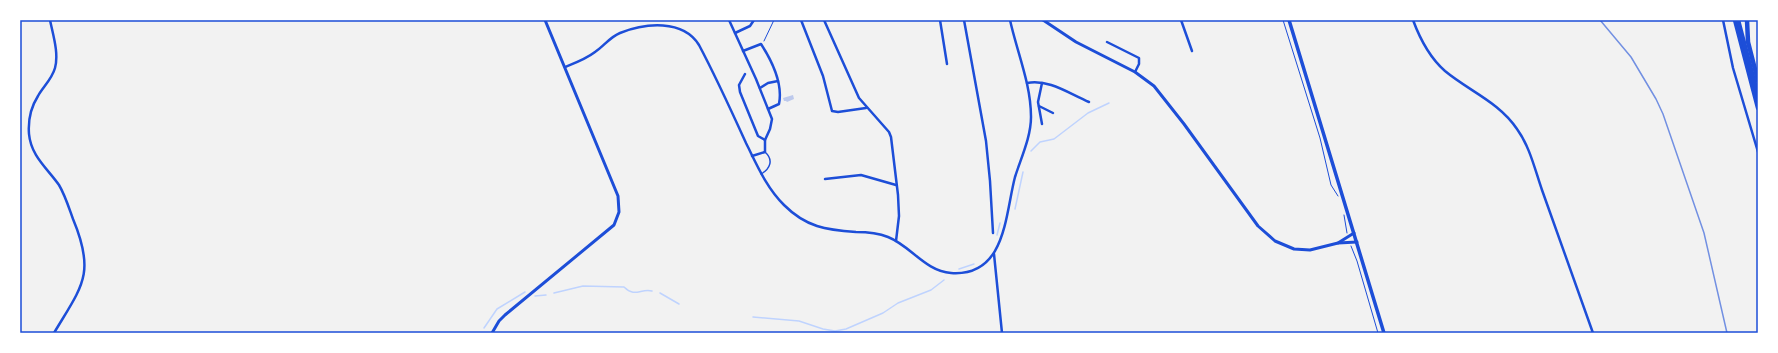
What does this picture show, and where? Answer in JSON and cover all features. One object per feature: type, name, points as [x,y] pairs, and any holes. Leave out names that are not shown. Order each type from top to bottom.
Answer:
[{"type":"highway","points":[[1735,20],[1758,108]]},
{"type":"highway","points":[[1738,20],[1758,96]]},
{"type":"highway","points":[[1747,20],[1748,42],[1758,81]]},
{"type":"main road","points":[[1289,20],[1384,333]]},
{"type":"street","points":[[50,20],[55,44],[56,66],[53,74],[34,105],[30,118],[29,134],[32,149],[43,166],[59,185],[64,196],[78,231],[85,262],[85,273],[76,297],[54,333]]},
{"type":"street","points":[[492,333],[499,321],[505,315],[614,225],[619,212],[618,196],[545,20]]},
{"type":"street","points":[[729,20],[760,88],[772,124],[765,140],[765,152],[752,156]]},
{"type":"street","points":[[735,34],[750,26],[754,20]]},
{"type":"street","points":[[801,20],[823,76],[832,111],[838,112],[866,108]]},
{"type":"street","points":[[824,20],[859,98],[866,108],[883,125],[891,137],[899,216],[896,241]]},
{"type":"street","points":[[940,20],[947,64]]},
{"type":"street","points":[[964,20],[986,141],[993,233]]},
{"type":"street","points":[[565,67],[596,52],[607,41],[620,33],[654,27],[673,27],[682,29],[692,36],[699,45],[752,156],[770,189],[784,205],[800,218],[815,226],[833,230],[875,234],[896,241],[931,266],[950,273],[959,273],[974,269],[985,262],[994,253],[1004,231],[1014,185],[1030,130],[1030,105],[1027,83],[1010,20]]},
{"type":"street","points":[[1043,20],[1087,49],[1135,72],[1160,91],[1258,226],[1268,237],[1282,245],[1300,250],[1320,249],[1338,243],[1354,233]]},
{"type":"street","points":[[1181,20],[1192,51]]},
{"type":"street","points":[[1413,20],[1425,47],[1438,65],[1453,77],[1490,100],[1508,117],[1521,135],[1533,163],[1593,333]]},
{"type":"street","points":[[1723,20],[1737,82],[1758,152]]},
{"type":"street","points":[[1107,42],[1139,58],[1139,64],[1135,72]]},
{"type":"street","points":[[743,51],[761,44],[773,65],[778,81],[779,104],[768,109]]},
{"type":"street","points":[[745,74],[739,86],[740,92],[758,136],[765,140]]},
{"type":"street","points":[[760,88],[768,83],[778,81]]},
{"type":"street","points":[[1027,83],[1036,81],[1051,84],[1089,102]]},
{"type":"street","points":[[1042,83],[1038,102],[1042,124]]},
{"type":"street","points":[[1039,106],[1054,113]]},
{"type":"street","points":[[825,179],[861,176],[896,186]]},
{"type":"street","points":[[1338,243],[1350,244],[1357,242]]},
{"type":"street","points":[[994,253],[1002,333]]},
{"type":"lane","points":[[762,174],[768,168],[771,161],[769,155],[765,152]]},
{"type":"path","points":[[761,44],[774,20]]},
{"type":"path","points":[[1283,20],[1320,138],[1331,185],[1338,197]]},
{"type":"path","points":[[1342,209],[1348,236]]},
{"type":"path","points":[[1350,244],[1378,333]]},
{"type":"building","points":[[793,95],[794,99],[787,102],[784,101],[783,98]]},
{"type":"waterway","points":[[1031,151],[1040,142],[1054,139],[1088,113],[1109,103]]},
{"type":"waterway","points":[[1015,209],[1023,172]]},
{"type":"waterway","points":[[997,235],[1000,223]]},
{"type":"waterway","points":[[959,269],[974,264]]},
{"type":"waterway","points":[[753,317],[799,321],[823,329],[835,331],[846,329],[883,313],[898,303],[931,290],[944,280]]},
{"type":"waterway","points":[[554,293],[583,286],[624,287],[631,292],[652,291]]},
{"type":"waterway","points":[[484,328],[497,309],[525,292]]},
{"type":"waterway","points":[[660,293],[679,304]]},
{"type":"waterway","points":[[535,296],[546,295]]},
{"type":"railway","points":[[1600,20],[1631,57],[1656,99],[1663,114],[1704,233],[1727,333]]}]
